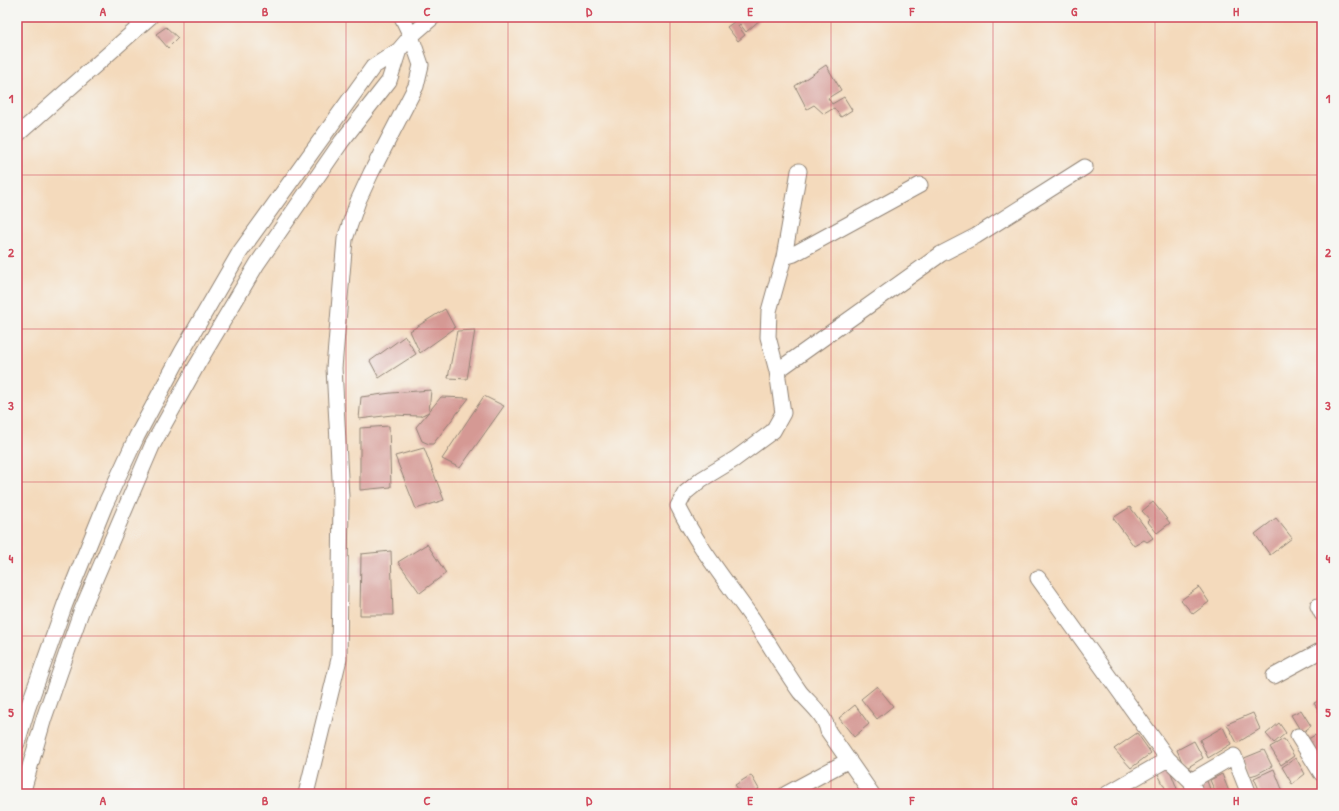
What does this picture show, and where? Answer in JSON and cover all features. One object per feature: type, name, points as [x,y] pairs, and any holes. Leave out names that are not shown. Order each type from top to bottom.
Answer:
[{"type":"street","points":[[17,135],[150,17]]},
{"type":"street","points":[[306,794],[338,659],[341,498],[334,368],[345,239],[361,194],[386,142],[416,86],[420,65],[411,36],[402,17]]},
{"type":"street","points":[[17,743],[26,710],[65,604],[105,505],[137,436],[182,352],[240,252],[373,67],[399,50],[411,36],[433,17]]},
{"type":"street","points":[[22,794],[44,718],[81,612],[152,446],[197,365],[257,264],[342,141],[389,81],[399,50]]},
{"type":"street","points":[[776,371],[941,254],[976,236],[1085,166]]},
{"type":"street","points":[[799,171],[784,257],[769,311],[768,337],[776,371],[783,413],[774,431],[735,459],[702,479],[685,493],[678,506],[687,526],[722,578],[751,617],[801,692],[827,723],[828,731],[872,794]]},
{"type":"street","points":[[784,257],[794,254],[920,185]]},
{"type":"street","points":[[1038,578],[1168,759],[1193,787],[1234,756],[1249,794]]},
{"type":"street","points":[[1274,676],[1322,650]]},
{"type":"street","points":[[1298,736],[1321,773],[1322,772]]},
{"type":"street","points":[[1107,794],[1168,759]]},
{"type":"street","points":[[786,794],[849,760]]},
{"type":"building","points":[[729,17],[762,18],[746,32],[740,24],[738,26],[745,35],[738,41],[727,27],[734,22]]},
{"type":"building","points":[[166,27],[178,38],[168,48],[156,34]]},
{"type":"building","points":[[826,65],[841,90],[828,98],[832,104],[844,97],[852,110],[841,117],[834,108],[824,114],[814,105],[807,109],[795,86]]},
{"type":"building","points":[[445,309],[455,328],[420,353],[410,331]]},
{"type":"building","points":[[475,330],[467,379],[448,378],[457,331]]},
{"type":"building","points":[[405,336],[416,354],[379,378],[370,361]]},
{"type":"building","points":[[431,390],[429,412],[420,416],[392,415],[359,419],[361,397]]},
{"type":"building","points":[[484,396],[504,406],[460,468],[442,459]]},
{"type":"building","points":[[441,397],[469,398],[433,444],[429,444],[422,441],[416,427]]},
{"type":"building","points":[[389,426],[391,487],[360,490],[360,428]]},
{"type":"building","points":[[424,448],[444,500],[416,509],[395,456]]},
{"type":"building","points":[[1153,502],[1170,523],[1157,533],[1148,522],[1150,520],[1142,511]]},
{"type":"building","points":[[1130,507],[1153,538],[1147,542],[1144,540],[1134,546],[1113,518]]},
{"type":"building","points":[[1276,518],[1292,538],[1270,555],[1255,534]]},
{"type":"building","points":[[427,544],[446,573],[420,593],[398,562]]},
{"type":"building","points":[[391,551],[393,615],[360,615],[361,554]]},
{"type":"building","points":[[1199,587],[1209,602],[1193,614],[1181,600]]},
{"type":"building","points":[[877,686],[893,706],[877,719],[861,699]]},
{"type":"building","points":[[1322,699],[1322,717],[1314,703]]},
{"type":"building","points":[[855,705],[869,724],[854,737],[839,718]]},
{"type":"building","points":[[1301,710],[1311,726],[1302,733],[1291,715]]},
{"type":"building","points":[[1253,713],[1260,729],[1237,743],[1227,724]]},
{"type":"building","points":[[1279,723],[1286,733],[1274,743],[1266,734]]},
{"type":"building","points":[[1223,727],[1231,744],[1208,758],[1200,740]]},
{"type":"building","points":[[1137,733],[1151,753],[1131,768],[1114,749]]},
{"type":"building","points":[[1315,735],[1322,745],[1322,754],[1316,759],[1305,741]]},
{"type":"building","points":[[1284,739],[1294,756],[1281,765],[1270,747]]},
{"type":"building","points":[[1194,741],[1203,758],[1185,769],[1177,750]]},
{"type":"building","points":[[1264,750],[1272,766],[1257,774],[1247,777],[1242,759]]},
{"type":"building","points":[[1296,758],[1305,774],[1292,784],[1282,767]]},
{"type":"building","points":[[1168,765],[1179,794],[1168,794],[1155,768]]},
{"type":"building","points":[[1274,769],[1284,794],[1261,794],[1254,778]]},
{"type":"building","points":[[1222,774],[1230,794],[1216,794],[1210,780]]},
{"type":"building","points":[[751,775],[759,789],[751,794],[747,794],[745,792],[742,794],[735,785]]},
{"type":"building","points":[[1207,781],[1212,794],[1200,794],[1197,785]]}]
